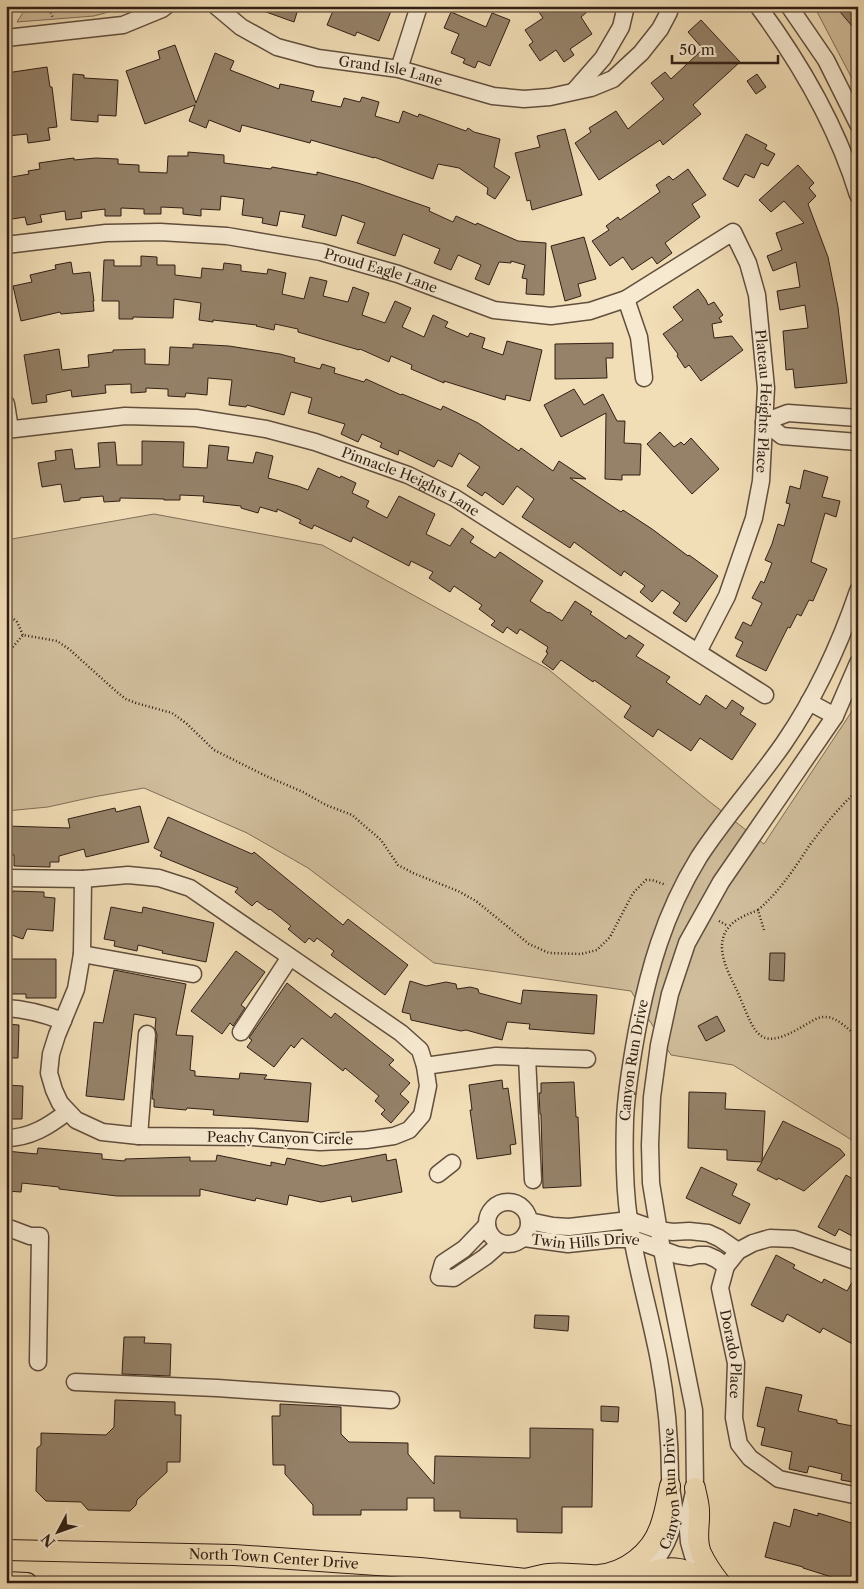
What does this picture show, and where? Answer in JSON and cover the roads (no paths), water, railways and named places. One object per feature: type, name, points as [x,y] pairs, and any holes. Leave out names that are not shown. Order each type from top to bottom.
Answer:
[{"type":"main road","name":"North Town Center Drive","points":[[6,1550],[234,1555],[420,1568],[532,1581],[549,1574],[599,1575],[617,1571],[644,1553],[660,1529],[670,1486]]},
{"type":"main road","points":[[695,1488],[699,1510],[698,1544],[706,1563],[720,1583]]},
{"type":"main road","points":[[637,1580],[657,1569],[668,1568],[680,1569],[691,1573],[702,1581]]},
{"type":"main road","points":[[6,1582],[27,1583]]},
{"type":"street","points":[[6,38],[123,24],[166,6]]},
{"type":"street","name":"Grand Isle Lane","points":[[216,6],[241,27],[278,47],[318,58],[399,70],[493,96],[524,99],[550,97],[591,88],[613,79],[641,53],[660,29],[669,12],[669,6]]},
{"type":"street","points":[[399,70],[419,6]]},
{"type":"street","points":[[575,90],[603,58],[621,26],[626,6]]},
{"type":"street","points":[[758,6],[801,68],[830,124],[850,170],[858,195]]},
{"type":"street","points":[[789,6],[826,60],[858,124]]},
{"type":"street","name":"Proud Eagle Lane","points":[[6,245],[106,233],[160,232],[228,236],[321,252],[398,274],[494,310],[552,316],[590,311],[626,298],[733,232]]},
{"type":"street","name":"Plateau Heights Place","points":[[698,652],[727,596],[754,518],[761,482],[766,388],[757,295],[748,263],[733,232]]},
{"type":"street","points":[[626,298],[640,337],[644,378]]},
{"type":"street","points":[[6,404],[8,430]]},
{"type":"street","points":[[764,422],[788,413],[858,418]]},
{"type":"street","name":"Pinnacle Heights Lane","points":[[8,430],[125,416],[196,418],[266,429],[315,442],[408,475],[455,498],[766,695]]},
{"type":"street","points":[[764,422],[782,436],[858,442]]},
{"type":"street","name":"Canyon Run Drive","points":[[637,1580],[662,1550],[674,1521],[665,1398],[658,1358],[647,1244],[644,1225],[624,1175],[625,1116],[628,1087],[648,977],[657,946],[682,889],[699,858],[724,821],[785,742],[809,702],[838,646],[858,590]]},
{"type":"street","name":"Canyon Run Drive","points":[[702,1581],[689,1542],[688,1530],[689,1512],[695,1488],[694,1410],[647,1244],[644,1225],[651,1183],[652,1097],[659,1045],[670,994],[687,943],[721,882],[835,716],[858,663]]},
{"type":"street","points":[[809,702],[835,716]]},
{"type":"street","name":"Peachy Canyon Circle","points":[[6,878],[82,879],[136,876],[159,878],[190,888],[401,1033],[420,1050],[428,1086],[422,1115],[409,1130],[394,1136],[366,1140],[320,1142],[252,1137],[140,1136],[102,1132],[76,1120],[60,1103],[49,1073],[51,1054],[76,989],[82,954],[82,879]]},
{"type":"street","points":[[82,954],[193,974]]},
{"type":"street","points":[[241,1032],[290,957]]},
{"type":"street","points":[[6,1008],[29,1010],[63,1021]]},
{"type":"street","points":[[140,1136],[147,1034]]},
{"type":"street","points":[[425,1066],[496,1056],[588,1059]]},
{"type":"street","points":[[527,1057],[533,1180]]},
{"type":"street","points":[[6,1138],[30,1134],[51,1124],[67,1112]]},
{"type":"street","points":[[438,1174],[452,1162]]},
{"type":"street","points":[[503,1202],[517,1204],[523,1208],[528,1214],[530,1221],[524,1238],[513,1244],[501,1243],[491,1236],[487,1226],[488,1214],[503,1202]]},
{"type":"street","name":"Twin Hills Drive","points":[[530,1221],[569,1227],[644,1225],[673,1232],[708,1233]]},
{"type":"street","points":[[487,1226],[464,1249],[444,1263],[439,1277],[454,1278],[485,1257],[501,1243]]},
{"type":"street","points":[[6,1227],[30,1236],[40,1236],[38,1362]]},
{"type":"street","points":[[698,1255],[708,1233],[738,1251],[753,1243],[770,1238],[794,1239],[858,1262]]},
{"type":"street","name":"Twin Hills Drive","points":[[524,1238],[568,1244],[615,1239],[647,1244],[684,1256],[707,1256],[716,1259],[726,1266]]},
{"type":"street","name":"Dorado Place","points":[[738,1251],[726,1266],[720,1288],[736,1363],[734,1418],[739,1444],[750,1458],[779,1479],[858,1496]]},
{"type":"street","points":[[75,1382],[217,1388],[391,1400]]}]
